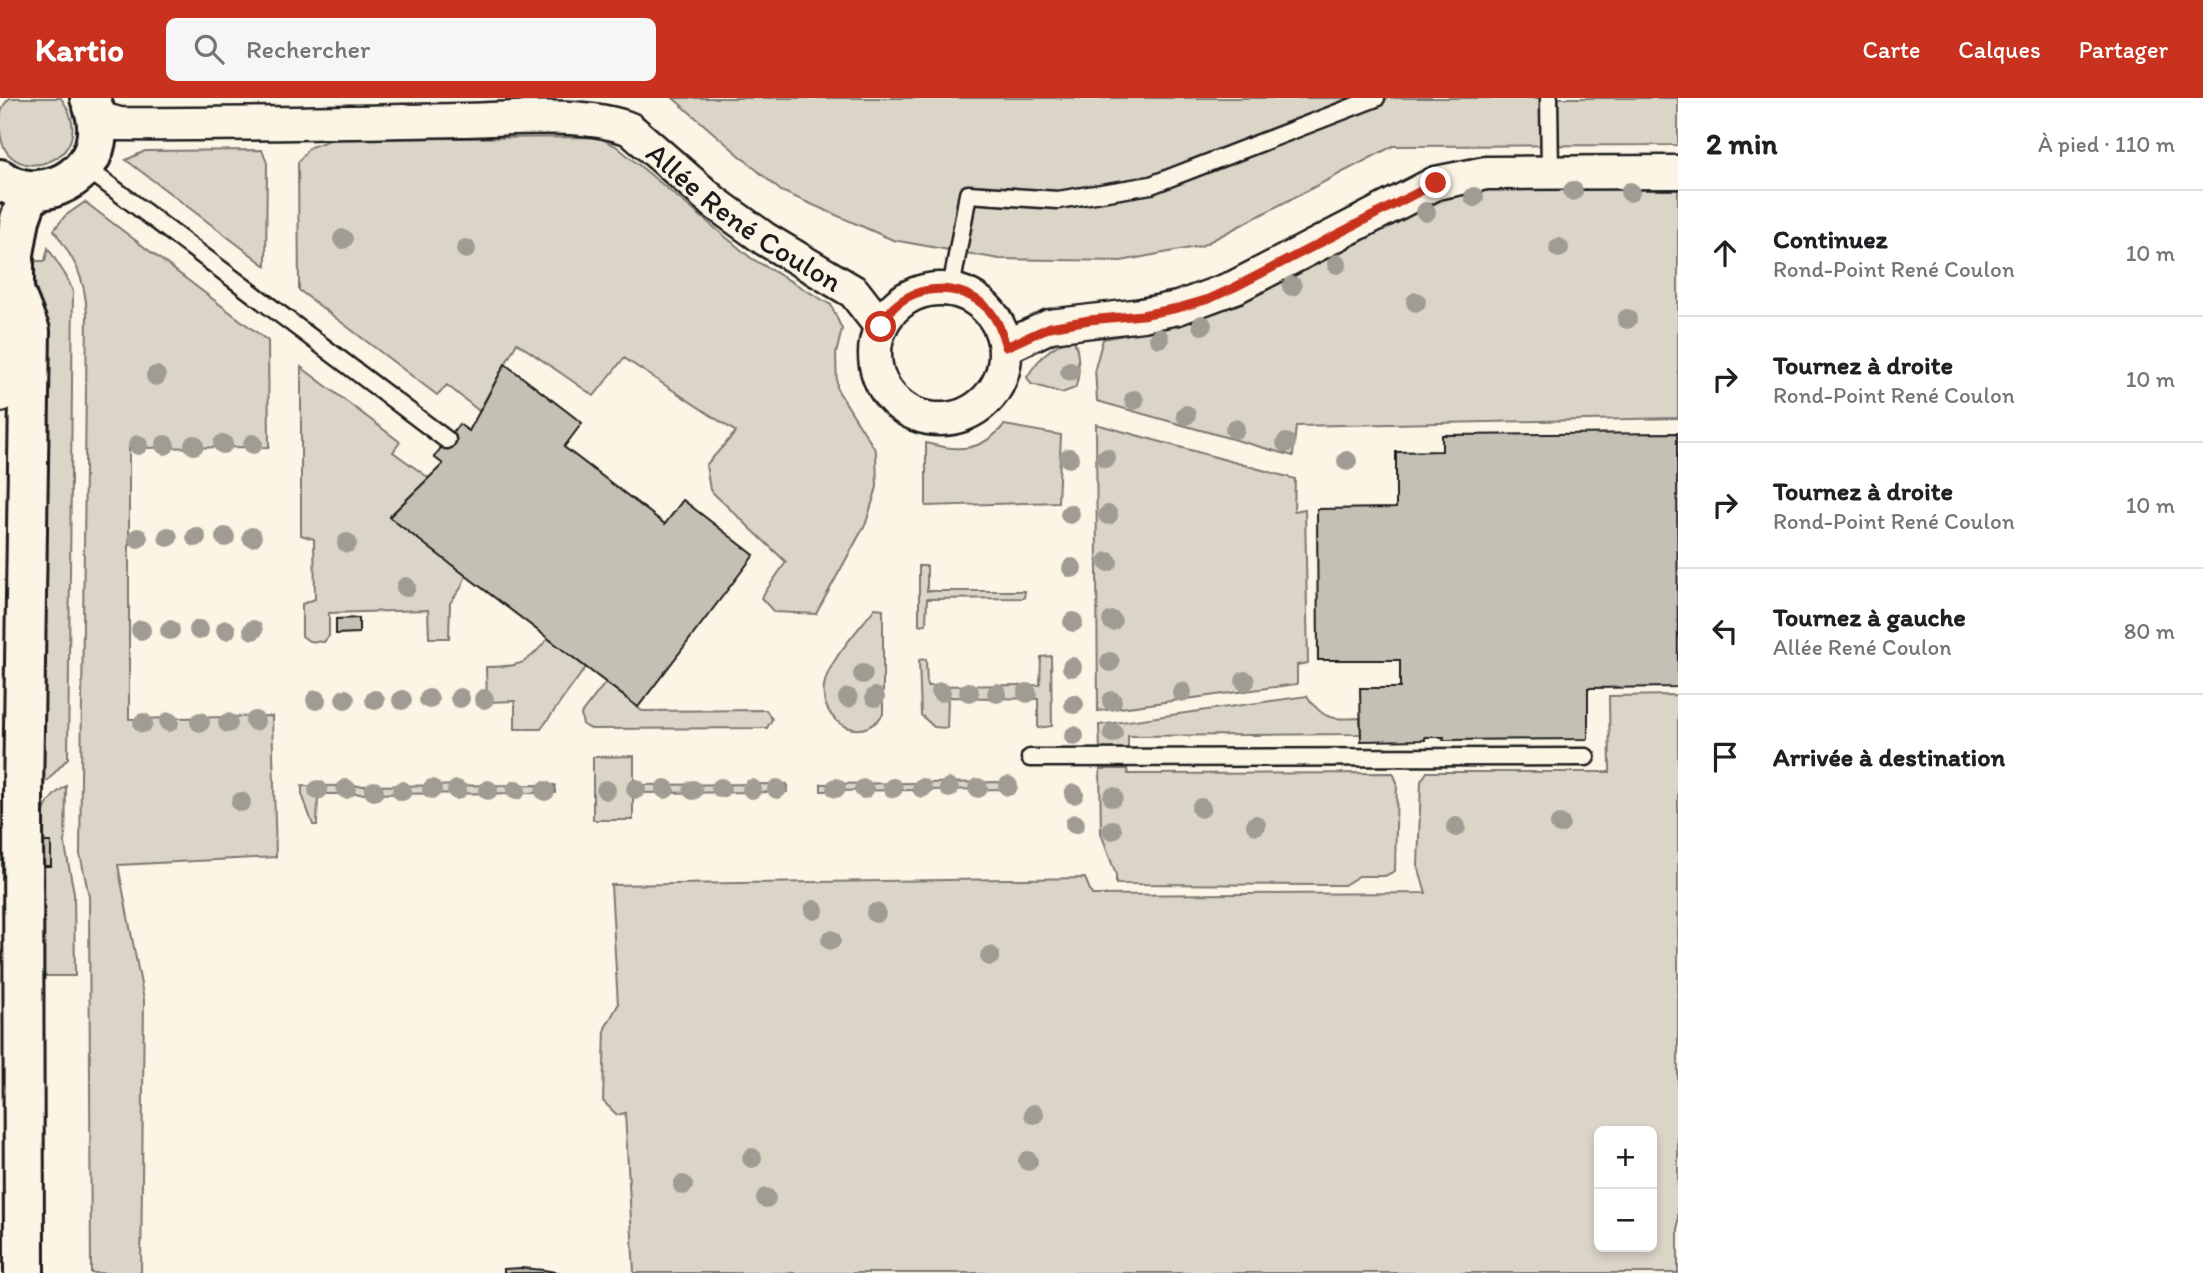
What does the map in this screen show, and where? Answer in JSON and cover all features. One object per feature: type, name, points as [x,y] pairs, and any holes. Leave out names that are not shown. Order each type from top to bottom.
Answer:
[{"type":"street","points":[[0,392],[1,337],[14,291],[13,254],[20,219],[15,185],[51,189],[69,181],[85,167],[96,144],[94,108]]},
{"type":"street","name":"Allée René Coulon","points":[[94,108],[119,124],[508,119],[598,119],[617,124],[630,129],[715,203],[765,239],[854,292],[881,327]]},
{"type":"street","points":[[1006,347],[1050,327],[1142,315],[1209,299],[1436,183],[1486,173],[1678,172]]},
{"type":"street","points":[[929,289],[951,289],[971,296],[988,309],[1000,327],[1006,347],[1005,366],[999,384],[985,402],[966,415],[944,420],[921,418],[901,407],[885,390],[876,370],[874,348],[881,327],[892,309],[909,296],[929,289]]},
{"type":"street","points":[[14,291],[30,331],[23,796],[12,918],[24,1273]]},
{"type":"lane","points":[[951,289],[968,194],[1058,200],[1151,185],[1351,102],[1376,98]]},
{"type":"lane","points":[[1549,98],[1550,172]]},
{"type":"lane","points":[[85,167],[447,440]]},
{"type":"lane","points":[[1030,758],[1586,757]]},
{"type":"shaded area","points":[[10,98],[61,98],[72,120],[71,139],[62,153],[48,162],[31,165],[16,160],[5,148],[0,127],[1,111]]},
{"type":"shaded area","points":[[673,98],[1678,98],[1678,145],[1393,146],[1201,246],[1121,261],[999,259],[893,240],[781,191]]},
{"type":"shaded area","points":[[598,137],[616,146],[751,258],[831,305],[842,329],[836,354],[837,389],[876,451],[877,487],[866,523],[816,614],[774,612],[761,598],[786,562],[710,490],[706,465],[736,432],[624,358],[594,396],[517,343],[479,411],[447,385],[437,395],[299,290],[298,162],[310,147],[333,139]]},
{"type":"shaded area","points":[[262,150],[267,163],[266,266],[126,160],[145,151]]},
{"type":"shaded area","points":[[1469,189],[1678,190],[1678,418],[1296,426],[1293,456],[1097,401],[1095,368],[1103,339],[1176,325],[1244,301],[1436,200]]},
{"type":"shaded area","points":[[85,202],[268,341],[269,447],[129,448],[129,719],[272,716],[276,857],[118,865],[144,1000],[141,1273],[91,1273],[89,896],[80,854],[87,314],[78,269],[54,230],[65,216]]},
{"type":"shaded area","points":[[48,248],[73,291],[68,758],[41,784],[38,333],[34,261],[45,261]]},
{"type":"shaded area","points":[[1073,338],[1078,363],[1075,388],[1062,393],[1031,384],[1027,377],[1041,358]]},
{"type":"shaded area","points":[[301,367],[400,442],[393,452],[429,478],[389,517],[466,575],[461,588],[450,603],[449,638],[429,638],[428,610],[329,613],[329,636],[324,642],[309,641],[302,636],[302,604],[315,599],[314,539],[301,535]]},
{"type":"shaded area","points":[[1096,424],[1295,479],[1294,511],[1305,509],[1308,663],[1297,665],[1297,684],[1098,711]]},
{"type":"shaded area","points":[[1004,425],[1061,435],[1058,502],[926,506],[926,443],[948,448],[968,448],[987,440]]},
{"type":"shaded area","points":[[919,566],[927,566],[927,591],[1025,591],[1024,598],[927,599],[926,624],[919,625]]},
{"type":"shaded area","points":[[875,608],[883,609],[883,714],[874,724],[853,729],[843,726],[828,710],[824,699],[824,686],[831,666]]},
{"type":"shaded area","points":[[548,638],[586,667],[541,729],[515,729],[515,701],[487,702],[486,667],[522,663]]},
{"type":"shaded area","points":[[1051,656],[1052,726],[1038,728],[1038,699],[948,697],[947,728],[934,727],[921,715],[919,660],[926,659],[927,686],[1040,685],[1041,657]]},
{"type":"shaded area","points":[[606,682],[642,711],[766,710],[772,719],[767,728],[591,729],[583,725],[581,714]]},
{"type":"shaded area","points":[[1678,695],[1678,1273],[634,1273],[625,1113],[617,1115],[603,1101],[605,1028],[618,1005],[611,885],[1085,878],[1092,895],[1426,893],[1418,866],[1421,781],[1427,772],[1610,772],[1609,696]]},
{"type":"shaded area","points":[[1307,696],[1329,717],[1360,718],[1361,734],[1128,736],[1128,749],[1100,749],[1099,725]]},
{"type":"shaded area","points":[[634,756],[634,785],[787,784],[787,792],[633,793],[633,820],[593,820],[593,757]]},
{"type":"shaded area","points":[[1100,769],[1127,769],[1128,774],[1393,773],[1397,782],[1395,871],[1385,876],[1359,876],[1344,885],[1116,884],[1116,875],[1101,833]]},
{"type":"shaded area","points":[[1012,782],[1012,789],[821,791],[821,784]]},
{"type":"shaded area","points":[[555,785],[555,793],[318,794],[317,825],[313,825],[302,794],[302,786]]},
{"type":"shaded area","points":[[66,786],[65,846],[74,893],[75,976],[43,976],[42,866],[51,866],[51,842],[42,842],[43,817],[47,804]]},
{"type":"building","points":[[505,364],[582,423],[564,447],[665,524],[683,500],[754,555],[638,707],[389,517],[443,464],[434,457],[459,424],[469,431]]},
{"type":"building","points":[[1677,433],[1678,687],[1588,688],[1588,739],[1443,740],[1444,737],[1425,737],[1425,740],[1361,741],[1360,688],[1400,688],[1400,660],[1318,660],[1317,509],[1396,508],[1396,452],[1442,451],[1442,435]]},
{"type":"building","points":[[359,618],[359,633],[336,634],[336,619]]},
{"type":"building","points":[[42,842],[51,842],[51,866],[42,866]]},
{"type":"building","points":[[521,1268],[561,1273],[504,1273],[504,1269]]},
{"type":"route","points":[[881,327],[892,309],[909,296],[929,289],[951,289],[971,296],[988,309],[1000,327],[1006,347],[1050,327],[1178,308],[1209,299],[1235,287],[1436,183]]}]
